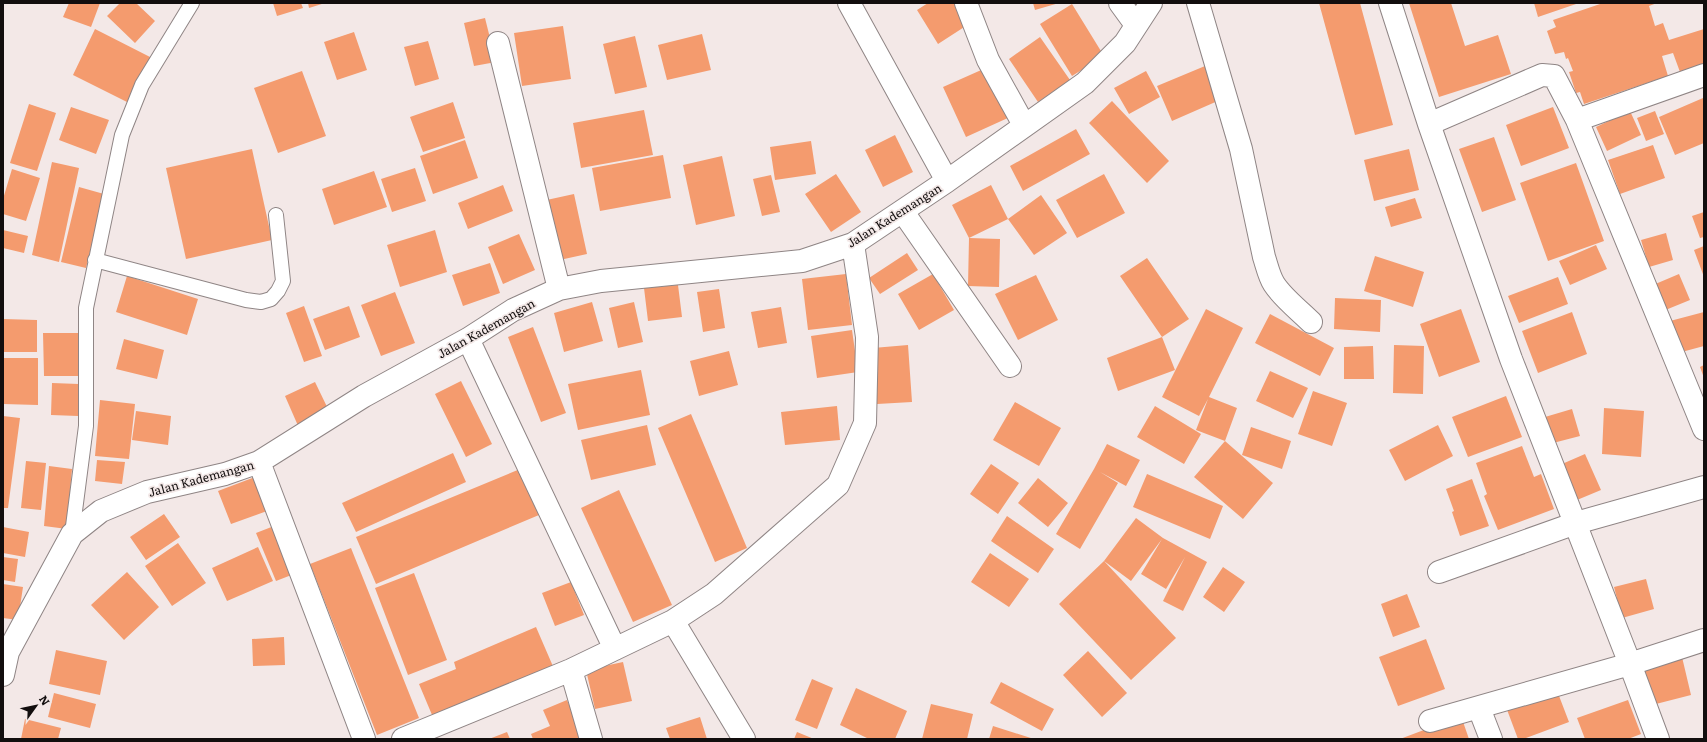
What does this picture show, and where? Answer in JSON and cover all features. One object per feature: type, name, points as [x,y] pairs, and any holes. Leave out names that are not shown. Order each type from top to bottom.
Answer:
[{"type":"street","points":[[849,3],[947,181]]},
{"type":"street","points":[[966,3],[988,60],[1024,125]]},
{"type":"street","points":[[1120,3],[1136,25]]},
{"type":"street","name":"Jalan Kademangan","points":[[3,675],[6,652],[72,534],[101,511],[147,492],[224,474],[259,462],[364,396],[468,339],[513,310],[559,289],[602,281],[802,261],[853,244],[903,212],[1085,83],[1125,43],[1151,3]]},
{"type":"street","points":[[1198,3],[1241,149],[1269,274],[1281,293],[1311,322]]},
{"type":"street","points":[[1390,3],[1429,124],[1511,359],[1576,523],[1658,739]]},
{"type":"street","points":[[498,43],[559,289]]},
{"type":"street","points":[[1429,124],[1542,75],[1554,76],[1576,120],[1642,275],[1704,429]]},
{"type":"street","points":[[1576,120],[1704,75]]},
{"type":"street","points":[[903,212],[1010,366]]},
{"type":"street","points":[[403,739],[571,670],[673,622],[714,594],[838,485],[865,424],[867,337],[853,244]]},
{"type":"street","points":[[468,339],[615,649]]},
{"type":"street","points":[[259,462],[364,739]]},
{"type":"street","points":[[1439,572],[1576,523],[1704,486]]},
{"type":"street","points":[[673,622],[744,739]]},
{"type":"street","points":[[1430,721],[1630,664],[1704,640]]},
{"type":"street","points":[[571,670],[591,739]]},
{"type":"street","points":[[1479,708],[1491,739]]},
{"type":"lane","points":[[72,534],[86,426],[86,308],[122,135],[142,85],[192,3]]},
{"type":"lane","points":[[95,260],[246,300],[261,302],[271,298],[278,291],[283,281],[276,215]]},
{"type":"building","points":[[69,3],[100,3],[91,27],[63,17]]},
{"type":"building","points":[[120,3],[136,3],[155,21],[135,43],[107,16]]},
{"type":"building","points":[[273,3],[301,3],[303,8],[277,16]]},
{"type":"building","points":[[308,3],[325,3],[309,8]]},
{"type":"building","points":[[928,3],[961,3],[972,22],[938,44],[917,10]]},
{"type":"building","points":[[1033,3],[1059,3],[1035,10]]},
{"type":"building","points":[[1319,3],[1360,3],[1393,125],[1355,135]]},
{"type":"building","points":[[1409,3],[1451,3],[1465,46],[1498,35],[1511,74],[1439,97]]},
{"type":"building","points":[[1534,3],[1579,3],[1538,17]]},
{"type":"building","points":[[1603,3],[1657,3],[1649,6],[1655,26],[1663,23],[1669,40],[1704,29],[1704,64],[1680,72],[1673,53],[1662,56],[1668,76],[1584,104],[1580,92],[1576,93],[1569,72],[1573,71],[1568,58],[1566,59],[1564,52],[1555,54],[1547,31],[1556,27],[1553,20]]},
{"type":"building","points":[[1072,4],[1104,56],[1072,76],[1040,24]]},
{"type":"building","points":[[485,18],[496,62],[474,66],[464,23]]},
{"type":"building","points":[[563,26],[571,79],[522,86],[514,33]]},
{"type":"building","points":[[95,29],[152,58],[129,103],[73,75]]},
{"type":"building","points":[[354,32],[367,70],[337,80],[324,42]]},
{"type":"building","points":[[702,34],[711,70],[667,80],[658,45]]},
{"type":"building","points":[[635,36],[647,87],[615,94],[603,44]]},
{"type":"building","points":[[1040,37],[1070,80],[1038,102],[1009,59]]},
{"type":"building","points":[[428,41],[439,79],[415,86],[404,47]]},
{"type":"building","points":[[1205,66],[1220,100],[1172,121],[1157,86]]},
{"type":"building","points":[[988,67],[1010,117],[966,137],[943,87]]},
{"type":"building","points":[[302,71],[326,136],[278,153],[254,88]]},
{"type":"building","points":[[1146,71],[1160,97],[1129,114],[1114,88]]},
{"type":"building","points":[[1703,98],[1704,143],[1675,155],[1659,117]]},
{"type":"building","points":[[1112,101],[1169,161],[1147,183],[1089,123]]},
{"type":"building","points":[[453,102],[465,138],[423,152],[410,117]]},
{"type":"building","points":[[29,104],[56,113],[37,171],[10,163]]},
{"type":"building","points":[[71,107],[109,120],[96,154],[59,140]]},
{"type":"building","points":[[1553,107],[1569,148],[1521,166],[1506,125]]},
{"type":"building","points":[[644,110],[653,155],[581,168],[573,123]]},
{"type":"building","points":[[1630,111],[1641,135],[1607,151],[1596,127]]},
{"type":"building","points":[[1655,111],[1664,134],[1646,141],[1637,118]]},
{"type":"building","points":[[1076,129],[1090,154],[1023,191],[1010,166]]},
{"type":"building","points":[[895,135],[913,172],[883,187],[865,150]]},
{"type":"building","points":[[1494,137],[1516,200],[1482,212],[1459,149]]},
{"type":"building","points":[[465,140],[478,178],[433,194],[420,156]]},
{"type":"building","points":[[811,141],[816,174],[775,180],[770,147]]},
{"type":"building","points":[[1653,145],[1665,178],[1620,194],[1608,160]]},
{"type":"building","points":[[252,149],[272,240],[186,259],[166,168]]},
{"type":"building","points":[[1409,149],[1419,190],[1374,201],[1364,160]]},
{"type":"building","points":[[663,155],[671,198],[600,211],[592,168]]},
{"type":"building","points":[[722,156],[735,216],[696,225],[683,165]]},
{"type":"building","points":[[52,162],[79,168],[59,262],[32,255]]},
{"type":"building","points":[[1576,163],[1604,241],[1548,261],[1520,183]]},
{"type":"building","points":[[415,168],[426,201],[392,212],[381,179]]},
{"type":"building","points":[[12,169],[40,178],[26,221],[3,214],[3,199]]},
{"type":"building","points":[[374,171],[387,207],[334,225],[322,189]]},
{"type":"building","points":[[836,174],[861,212],[831,232],[805,194]]},
{"type":"building","points":[[1104,174],[1125,213],[1077,238],[1056,200]]},
{"type":"building","points":[[771,175],[780,212],[762,216],[753,179]]},
{"type":"building","points":[[503,185],[513,211],[468,229],[458,203]]},
{"type":"building","points":[[991,185],[1008,219],[969,238],[952,205]]},
{"type":"building","points":[[79,187],[104,194],[86,268],[61,262]]},
{"type":"building","points":[[574,194],[587,254],[555,261],[542,201]]},
{"type":"building","points":[[1041,195],[1067,233],[1034,255],[1008,219]]},
{"type":"building","points":[[1415,198],[1422,218],[1391,227],[1385,207]]},
{"type":"building","points":[[1704,212],[1704,237],[1700,238],[1692,216]]},
{"type":"building","points":[[3,230],[28,236],[24,253],[3,248]]},
{"type":"building","points":[[435,230],[447,272],[400,287],[387,245]]},
{"type":"building","points":[[1666,233],[1673,260],[1649,267],[1641,240]]},
{"type":"building","points":[[519,234],[535,270],[503,284],[488,247]]},
{"type":"building","points":[[969,238],[1000,239],[999,287],[968,286]]},
{"type":"building","points":[[1596,245],[1607,269],[1570,285],[1559,261]]},
{"type":"building","points":[[1704,246],[1704,277],[1694,250]]},
{"type":"building","points":[[907,253],[918,270],[880,294],[869,278]]},
{"type":"building","points":[[1375,256],[1424,272],[1413,307],[1364,291]]},
{"type":"building","points":[[1147,258],[1189,319],[1162,337],[1120,276]]},
{"type":"building","points":[[490,263],[500,293],[463,306],[452,275]]},
{"type":"building","points":[[846,274],[852,325],[808,330],[802,279]]},
{"type":"building","points":[[933,274],[954,310],[919,330],[898,294]]},
{"type":"building","points":[[1679,274],[1690,300],[1663,311],[1653,285]]},
{"type":"building","points":[[1036,275],[1058,320],[1018,340],[995,294]]},
{"type":"building","points":[[127,276],[198,299],[187,335],[116,312]]},
{"type":"building","points":[[1558,277],[1568,304],[1519,323],[1508,296]]},
{"type":"building","points":[[678,285],[682,317],[648,321],[644,288]]},
{"type":"building","points":[[719,289],[725,328],[703,332],[697,292]]},
{"type":"building","points":[[395,292],[415,343],[381,356],[361,305]]},
{"type":"building","points":[[1335,298],[1381,300],[1380,332],[1334,329]]},
{"type":"building","points":[[592,302],[603,341],[564,352],[554,313]]},
{"type":"building","points":[[634,302],[643,342],[618,348],[609,308]]},
{"type":"building","points":[[304,306],[322,356],[304,362],[286,313]]},
{"type":"building","points":[[349,306],[360,337],[325,350],[313,319]]},
{"type":"building","points":[[781,307],[787,343],[758,348],[751,312]]},
{"type":"building","points":[[1206,309],[1243,328],[1209,397],[1237,408],[1225,441],[1196,430],[1208,399],[1199,416],[1162,397]]},
{"type":"building","points":[[1461,309],[1480,362],[1439,377],[1420,324]]},
{"type":"building","points":[[1572,312],[1587,354],[1538,373],[1522,331]]},
{"type":"building","points":[[1704,312],[1704,346],[1678,353],[1670,321]]},
{"type":"building","points":[[1270,314],[1334,348],[1320,376],[1255,343]]},
{"type":"building","points":[[3,319],[37,320],[37,352],[3,352]]},
{"type":"building","points":[[533,327],[566,413],[541,422],[508,337]]},
{"type":"building","points":[[852,330],[858,372],[817,378],[811,336]]},
{"type":"building","points":[[43,333],[79,333],[79,376],[44,376]]},
{"type":"building","points":[[1162,337],[1175,370],[1118,391],[1107,358]]},
{"type":"building","points":[[124,339],[164,350],[157,379],[116,369]]},
{"type":"building","points":[[908,345],[912,402],[877,404],[873,348]]},
{"type":"building","points":[[1394,345],[1424,346],[1423,394],[1393,393]]},
{"type":"building","points":[[1373,346],[1374,379],[1344,379],[1344,347]]},
{"type":"building","points":[[729,351],[738,385],[699,396],[690,361]]},
{"type":"building","points":[[3,358],[38,358],[38,405],[3,404]]},
{"type":"building","points":[[1704,365],[1704,378],[1700,367]]},
{"type":"building","points":[[641,370],[650,415],[578,430],[568,384]]},
{"type":"building","points":[[1270,371],[1308,388],[1293,418],[1256,401]]},
{"type":"building","points":[[461,381],[492,444],[466,457],[435,394]]},
{"type":"building","points":[[315,382],[330,413],[299,428],[285,396]]},
{"type":"building","points":[[52,383],[79,384],[78,416],[51,415]]},
{"type":"building","points":[[1313,391],[1347,403],[1332,446],[1298,434]]},
{"type":"building","points":[[1506,396],[1522,437],[1468,457],[1452,417]]},
{"type":"building","points":[[100,400],[135,404],[129,459],[95,456]]},
{"type":"building","points":[[1015,402],[1061,428],[1039,466],[993,440]]},
{"type":"building","points":[[837,406],[840,440],[785,445],[781,412]]},
{"type":"building","points":[[1155,406],[1201,434],[1184,464],[1137,437]]},
{"type":"building","points":[[1604,408],[1644,411],[1641,457],[1602,454]]},
{"type":"building","points":[[1572,409],[1580,436],[1553,443],[1545,417]]},
{"type":"building","points":[[136,411],[171,416],[168,445],[132,440]]},
{"type":"building","points":[[691,414],[747,548],[715,562],[658,428]]},
{"type":"building","points":[[3,416],[20,418],[8,508],[3,508]]},
{"type":"building","points":[[647,425],[656,465],[591,480],[581,440]]},
{"type":"building","points":[[1438,425],[1453,456],[1405,481],[1389,450]]},
{"type":"building","points":[[1251,427],[1291,441],[1282,469],[1242,455]]},
{"type":"building","points":[[1225,441],[1273,483],[1243,519],[1194,477]]},
{"type":"building","points":[[1107,444],[1140,460],[1126,486],[1100,472],[1118,483],[1080,549],[1056,534]]},
{"type":"building","points":[[1522,446],[1534,477],[1541,474],[1554,509],[1498,530],[1484,496],[1487,494],[1476,463]]},
{"type":"building","points":[[453,453],[466,482],[356,532],[342,503]]},
{"type":"building","points":[[1585,454],[1601,490],[1577,500],[1562,464]]},
{"type":"building","points":[[97,460],[125,462],[122,484],[95,481]]},
{"type":"building","points":[[26,461],[46,463],[41,510],[21,508]]},
{"type":"building","points":[[991,464],[1019,483],[998,514],[970,494]]},
{"type":"building","points":[[49,466],[72,469],[67,529],[44,526]]},
{"type":"building","points":[[520,469],[539,515],[376,584],[356,537]]},
{"type":"building","points":[[1147,474],[1223,506],[1210,539],[1133,507]]},
{"type":"building","points":[[255,477],[267,511],[231,524],[218,491]]},
{"type":"building","points":[[1038,478],[1068,503],[1048,527],[1018,503]]},
{"type":"building","points":[[1472,479],[1489,526],[1460,536],[1452,512],[1454,511],[1446,489]]},
{"type":"building","points":[[619,490],[672,605],[633,622],[581,508]]},
{"type":"building","points":[[164,514],[180,537],[146,560],[130,537]]},
{"type":"building","points":[[1007,516],[1054,549],[1038,573],[991,541]]},
{"type":"building","points":[[1136,518],[1163,538],[1207,562],[1183,611],[1163,601],[1185,557],[1166,589],[1141,574],[1162,539],[1131,581],[1104,561]]},
{"type":"building","points":[[274,526],[294,574],[276,581],[256,533]]},
{"type":"building","points":[[3,527],[29,532],[25,557],[3,553]]},
{"type":"building","points":[[178,543],[206,583],[172,606],[145,566]]},
{"type":"building","points":[[258,547],[273,581],[227,601],[212,568]]},
{"type":"building","points":[[351,548],[419,718],[377,735],[310,564]]},
{"type":"building","points":[[990,553],[1029,579],[1009,607],[971,582]]},
{"type":"building","points":[[3,557],[18,559],[15,582],[3,580]]},
{"type":"building","points":[[1104,561],[1176,638],[1131,680],[1059,604]]},
{"type":"building","points":[[1223,567],[1245,582],[1224,612],[1203,597]]},
{"type":"building","points":[[127,572],[159,607],[124,640],[91,605]]},
{"type":"building","points":[[414,573],[447,660],[408,675],[375,588]]},
{"type":"building","points":[[1646,579],[1654,609],[1622,618],[1614,587]]},
{"type":"building","points":[[571,582],[584,615],[555,626],[542,593]]},
{"type":"building","points":[[3,584],[23,587],[18,620],[3,618]]},
{"type":"building","points":[[1407,594],[1420,627],[1393,637],[1381,604]]},
{"type":"building","points":[[536,627],[555,671],[435,722],[419,684],[456,669],[454,662]]},
{"type":"building","points":[[284,637],[285,665],[253,666],[252,639]]},
{"type":"building","points":[[1426,639],[1445,689],[1398,706],[1379,657]]},
{"type":"building","points":[[56,650],[107,661],[100,695],[49,684]]},
{"type":"building","points":[[1088,651],[1127,693],[1102,717],[1063,675]]},
{"type":"building","points":[[1682,657],[1691,695],[1652,705],[1643,667]]},
{"type":"building","points":[[623,662],[632,701],[595,709],[586,670]]},
{"type":"building","points":[[812,679],[833,688],[817,729],[795,720]]},
{"type":"building","points":[[1001,682],[1054,709],[1042,731],[990,703]]},
{"type":"building","points":[[856,688],[907,711],[895,739],[869,739],[840,725]]},
{"type":"building","points":[[1556,688],[1569,722],[1523,739],[1518,739],[1506,707]]},
{"type":"building","points":[[54,693],[96,704],[90,728],[48,717]]},
{"type":"building","points":[[567,700],[583,739],[533,739],[531,734],[550,726],[543,710]]},
{"type":"building","points":[[1628,700],[1641,734],[1628,739],[1585,739],[1577,718]]},
{"type":"building","points":[[931,704],[973,714],[967,739],[922,739]]},
{"type":"building","points":[[1461,716],[1469,739],[1400,739]]},
{"type":"building","points":[[700,717],[707,739],[670,739],[666,728]]},
{"type":"building","points":[[25,719],[61,728],[58,739],[21,739]]},
{"type":"building","points":[[993,726],[1034,739],[989,739]]},
{"type":"building","points":[[507,732],[510,739],[489,739]]},
{"type":"building","points":[[797,732],[814,739],[794,739]]}]
